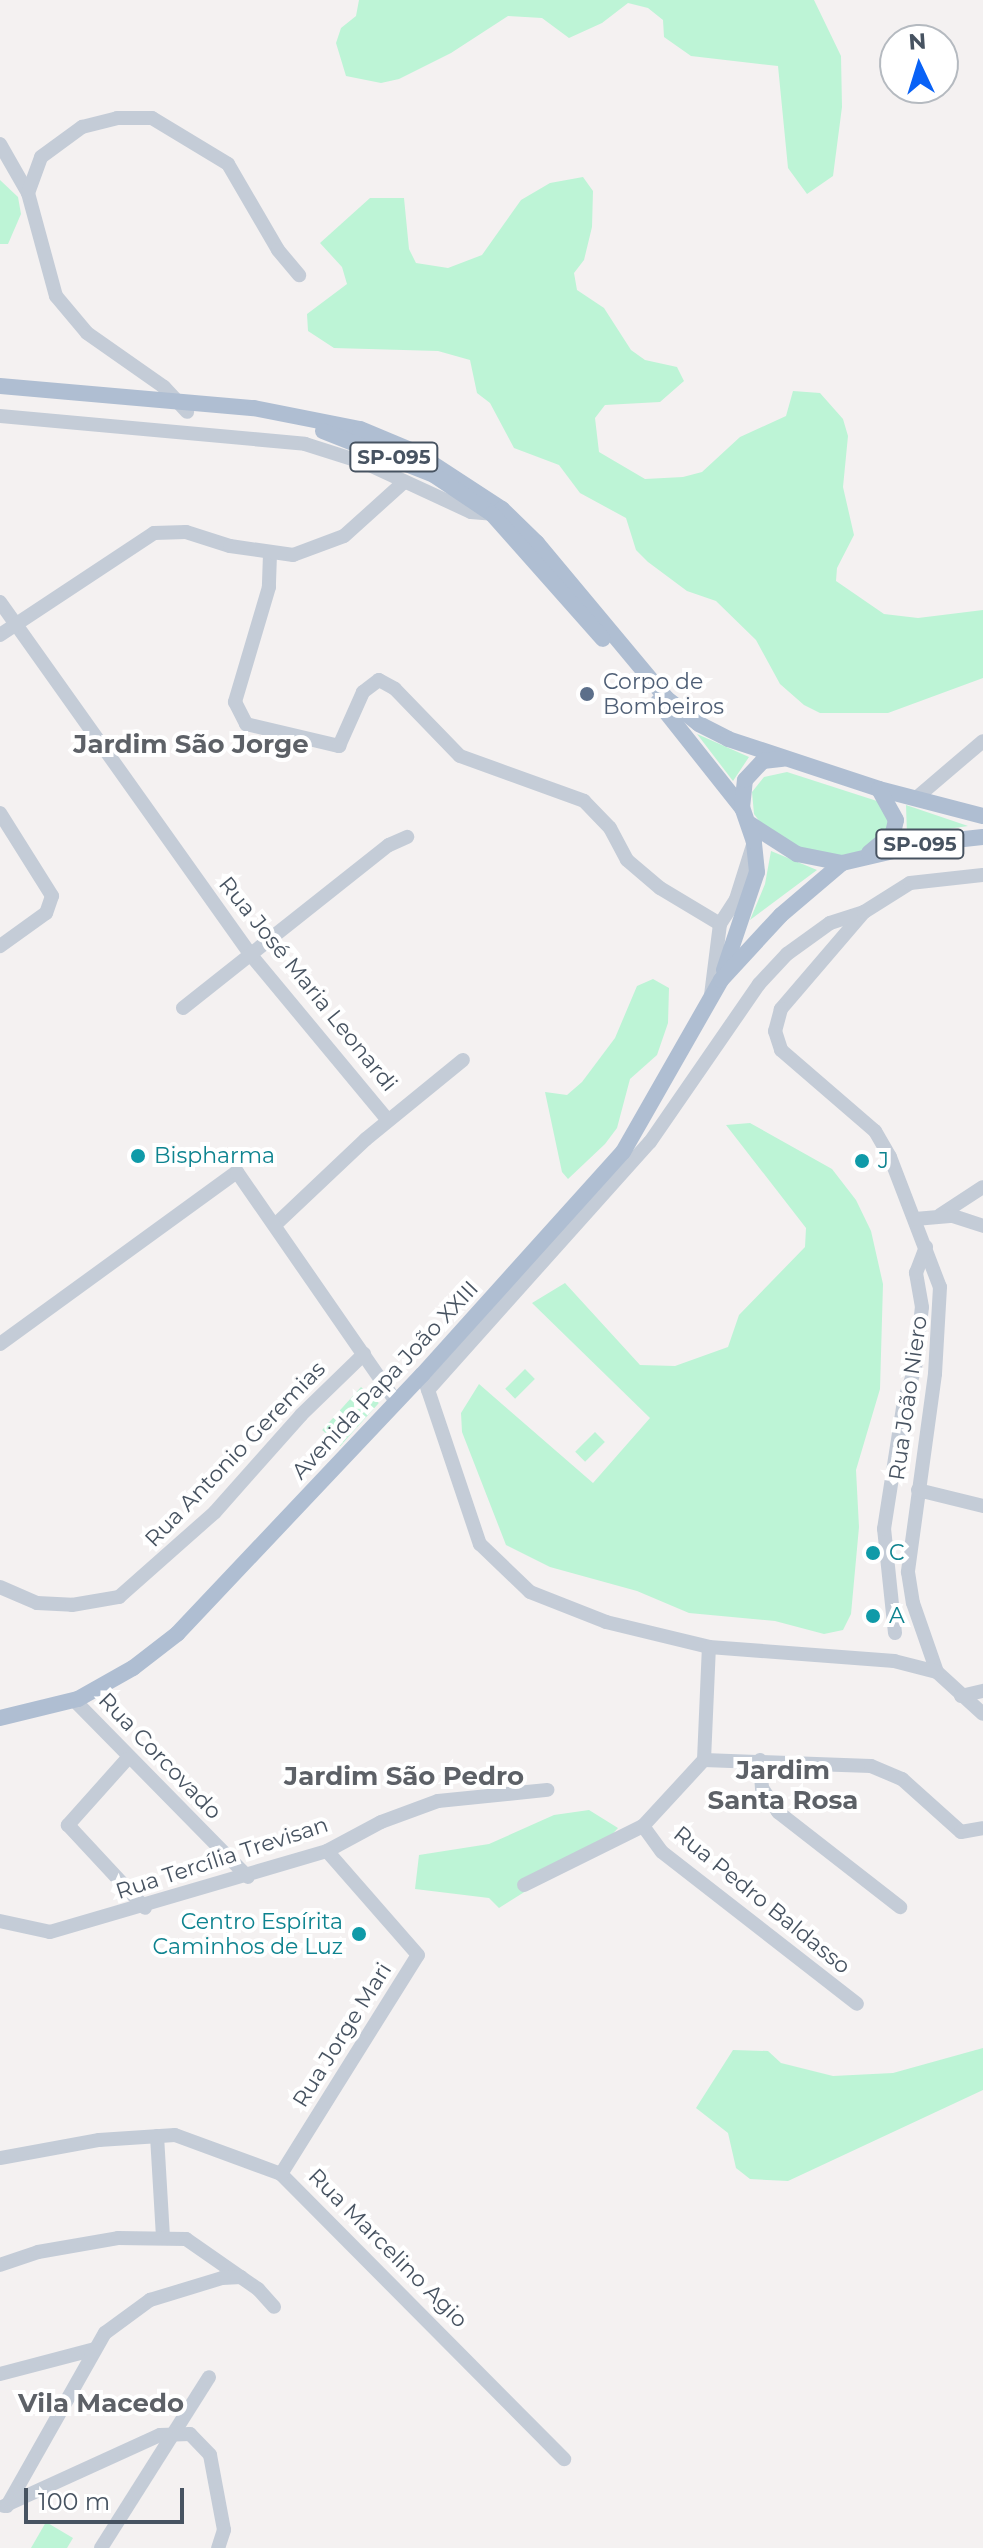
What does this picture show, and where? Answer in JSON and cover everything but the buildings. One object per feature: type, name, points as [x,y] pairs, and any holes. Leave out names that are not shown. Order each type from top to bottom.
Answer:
[{"type":"main road","name":"SP-095","points":[[0,386],[147,398],[306,426],[358,441],[434,475],[492,514],[682,729],[760,835],[797,854],[842,863],[983,837]]},
{"type":"main road","name":"SP-095","points":[[0,397],[254,408],[360,429],[466,482],[537,543],[666,698],[728,739],[879,789],[983,816]]},
{"type":"main road","points":[[744,814],[750,772],[763,761],[787,758]]},
{"type":"main road","points":[[861,858],[893,833],[894,808],[879,789]]},
{"type":"main road","name":"Avenida Papa João XXIII","points":[[721,980],[756,881],[754,842],[744,814]]},
{"type":"main road","name":"Avenida Papa João XXIII","points":[[0,1718],[74,1700],[107,1685],[177,1634],[396,1402],[425,1383],[623,1152],[721,980],[781,915],[842,863]]},
{"type":"street","points":[[28,193],[41,157],[82,127],[117,118],[152,118],[228,164],[278,250],[299,275]]},
{"type":"street","points":[[0,144],[28,193],[56,296],[87,333],[145,374],[183,406]]},
{"type":"street","points":[[145,374],[151,389],[147,398]]},
{"type":"street","points":[[0,416],[305,444],[471,512],[492,514]]},
{"type":"street","points":[[0,635],[154,533],[186,532],[270,554],[293,555],[344,536],[404,482]]},
{"type":"street","points":[[270,554],[269,587],[235,702],[246,724],[339,746],[361,695],[379,680],[395,689],[460,756],[584,801],[610,828],[627,860],[660,888],[720,924]]},
{"type":"street","name":"Rua José Maria Leonardi","points":[[0,602],[250,954],[388,1120]]},
{"type":"street","points":[[915,799],[983,741]]},
{"type":"street","points":[[0,813],[47,883],[52,896],[46,913],[0,946]]},
{"type":"street","points":[[183,1008],[389,845],[407,837]]},
{"type":"street","points":[[711,995],[720,924],[736,899],[754,842]]},
{"type":"street","points":[[937,1672],[894,1661],[709,1647],[606,1622],[530,1592],[502,1570],[480,1544],[425,1383],[650,1142],[759,984],[787,954],[830,923],[864,912],[910,883],[983,875]]},
{"type":"street","name":"Rua João Niero","points":[[864,912],[781,1009],[775,1031],[781,1050],[875,1131],[915,1219],[943,1302],[908,1572],[927,1652],[937,1672],[983,1714]]},
{"type":"street","points":[[275,1225],[388,1120],[463,1060]]},
{"type":"street","points":[[0,1344],[237,1172],[396,1402]]},
{"type":"street","points":[[935,1217],[983,1187]]},
{"type":"street","points":[[915,1219],[953,1216],[983,1226]]},
{"type":"street","points":[[895,1633],[884,1529],[904,1402],[915,1369],[922,1307],[916,1273],[926,1247]]},
{"type":"street","name":"Rua Antonio Geremias","points":[[0,1587],[37,1603],[72,1605],[119,1597],[215,1512],[301,1415],[364,1354]]},
{"type":"street","points":[[918,1490],[983,1506]]},
{"type":"street","points":[[524,1885],[643,1826],[704,1760],[709,1647]]},
{"type":"street","points":[[894,1661],[927,1652]]},
{"type":"street","points":[[961,1696],[983,1691]]},
{"type":"street","name":"Rua Corcovado","points":[[74,1700],[127,1759],[248,1877]]},
{"type":"street","points":[[127,1759],[68,1825],[145,1908]]},
{"type":"street","points":[[704,1760],[871,1766],[902,1779],[961,1832],[983,1828]]},
{"type":"street","points":[[760,1760],[762,1788],[778,1812],[900,1907]]},
{"type":"street","name":"Rua Tercília Trevisan","points":[[0,1921],[50,1932],[145,1908],[327,1851],[381,1822],[438,1801],[547,1790]]},
{"type":"street","name":"Rua Pedro Baldasso","points":[[643,1826],[662,1852],[857,2004]]},
{"type":"street","name":"Rua Jorge Mari","points":[[281,2174],[418,1955],[327,1851]]},
{"type":"street","name":"Rua Marcelino Agio","points":[[4,2155],[175,2135],[281,2174],[564,2459]]},
{"type":"street","points":[[157,2136],[163,2236]]},
{"type":"street","points":[[0,2265],[38,2252],[163,2236],[186,2239],[241,2277],[274,2307]]},
{"type":"street","points":[[3,2507],[105,2333],[150,2300],[222,2278],[241,2277]]},
{"type":"street","points":[[0,2374],[95,2349]]},
{"type":"street","points":[[101,2548],[209,2377]]},
{"type":"street","points":[[3,2507],[175,2432],[190,2434],[210,2455],[224,2530],[218,2548]]},
{"type":"green space","points":[[359,0],[814,0],[841,56],[842,107],[833,176],[807,194],[788,168],[778,66],[691,56],[664,37],[663,20],[648,8],[628,3],[602,23],[569,38],[542,18],[508,16],[451,53],[399,79],[381,83],[346,76],[336,43],[341,28],[356,16]]},
{"type":"green space","points":[[583,177],[593,191],[592,227],[584,260],[574,273],[577,290],[604,308],[631,350],[645,360],[677,367],[684,381],[660,402],[605,405],[595,418],[599,452],[645,479],[683,477],[702,472],[740,437],[786,416],[793,391],[820,393],[843,419],[848,436],[843,487],[854,535],[837,568],[836,581],[884,614],[918,618],[983,610],[983,678],[888,713],[820,713],[804,705],[780,684],[756,640],[716,601],[687,591],[636,550],[626,518],[580,493],[559,465],[514,448],[490,403],[477,393],[470,360],[438,351],[334,348],[308,331],[307,314],[347,284],[342,267],[320,243],[370,198],[404,198],[409,249],[416,263],[448,268],[482,255],[521,200],[550,183]]},
{"type":"green space","points":[[0,180],[18,197],[21,214],[8,244],[0,244]]},
{"type":"green space","points":[[697,734],[749,757],[733,781]]},
{"type":"green space","points":[[787,772],[877,801],[888,817],[890,835],[878,848],[833,857],[797,850],[768,833],[754,814],[752,792],[764,777]]},
{"type":"green space","points":[[906,805],[968,826],[907,835]]},
{"type":"green space","points":[[771,851],[817,870],[750,920],[765,884]]},
{"type":"green space","points":[[653,979],[669,988],[668,1023],[657,1055],[630,1079],[617,1128],[605,1144],[568,1179],[562,1172],[545,1092],[567,1095],[582,1082],[615,1038],[637,986]]},
{"type":"green space","points":[[750,1123],[832,1169],[856,1200],[871,1231],[883,1284],[880,1389],[856,1470],[859,1527],[851,1614],[843,1630],[824,1634],[775,1621],[689,1613],[637,1591],[550,1567],[506,1545],[462,1432],[461,1413],[479,1384],[593,1483],[650,1418],[532,1303],[565,1283],[640,1365],[675,1366],[728,1347],[739,1315],[805,1247],[806,1228],[726,1125]]},
{"type":"green space","points":[[525,1369],[535,1379],[515,1399],[505,1389]]},
{"type":"green space","points":[[361,1387],[379,1403],[340,1446],[322,1430]]},
{"type":"green space","points":[[595,1432],[605,1442],[585,1462],[575,1452]]},
{"type":"green space","points":[[589,1810],[618,1828],[606,1841],[499,1908],[489,1898],[415,1889],[419,1855],[489,1844],[554,1815]]},
{"type":"green space","points":[[983,2048],[983,2090],[788,2181],[750,2179],[736,2168],[728,2133],[696,2108],[733,2050],[768,2051],[781,2063],[833,2076],[893,2073]]},
{"type":"green space","points":[[46,2522],[73,2538],[67,2548],[31,2548]]},
{"type":"place","name":"Corpo de Bombeiros","points":[[587,694]]},
{"type":"place","name":"Bispharma","points":[[138,1156]]},
{"type":"place","name":"J","points":[[862,1161]]},
{"type":"place","name":"C","points":[[873,1553]]},
{"type":"place","name":"A","points":[[873,1616]]},
{"type":"place","name":"Centro Espírita Caminhos de Luz","points":[[359,1934]]},
{"type":"district","name":"Jardim São Jorge","points":[[191,745]]},
{"type":"district","name":"Jardim São Pedro","points":[[404,1777]]},
{"type":"district","name":"Jardim Santa Rosa","points":[[783,1786]]},
{"type":"district","name":"Vila Macedo","points":[[101,2404]]}]
